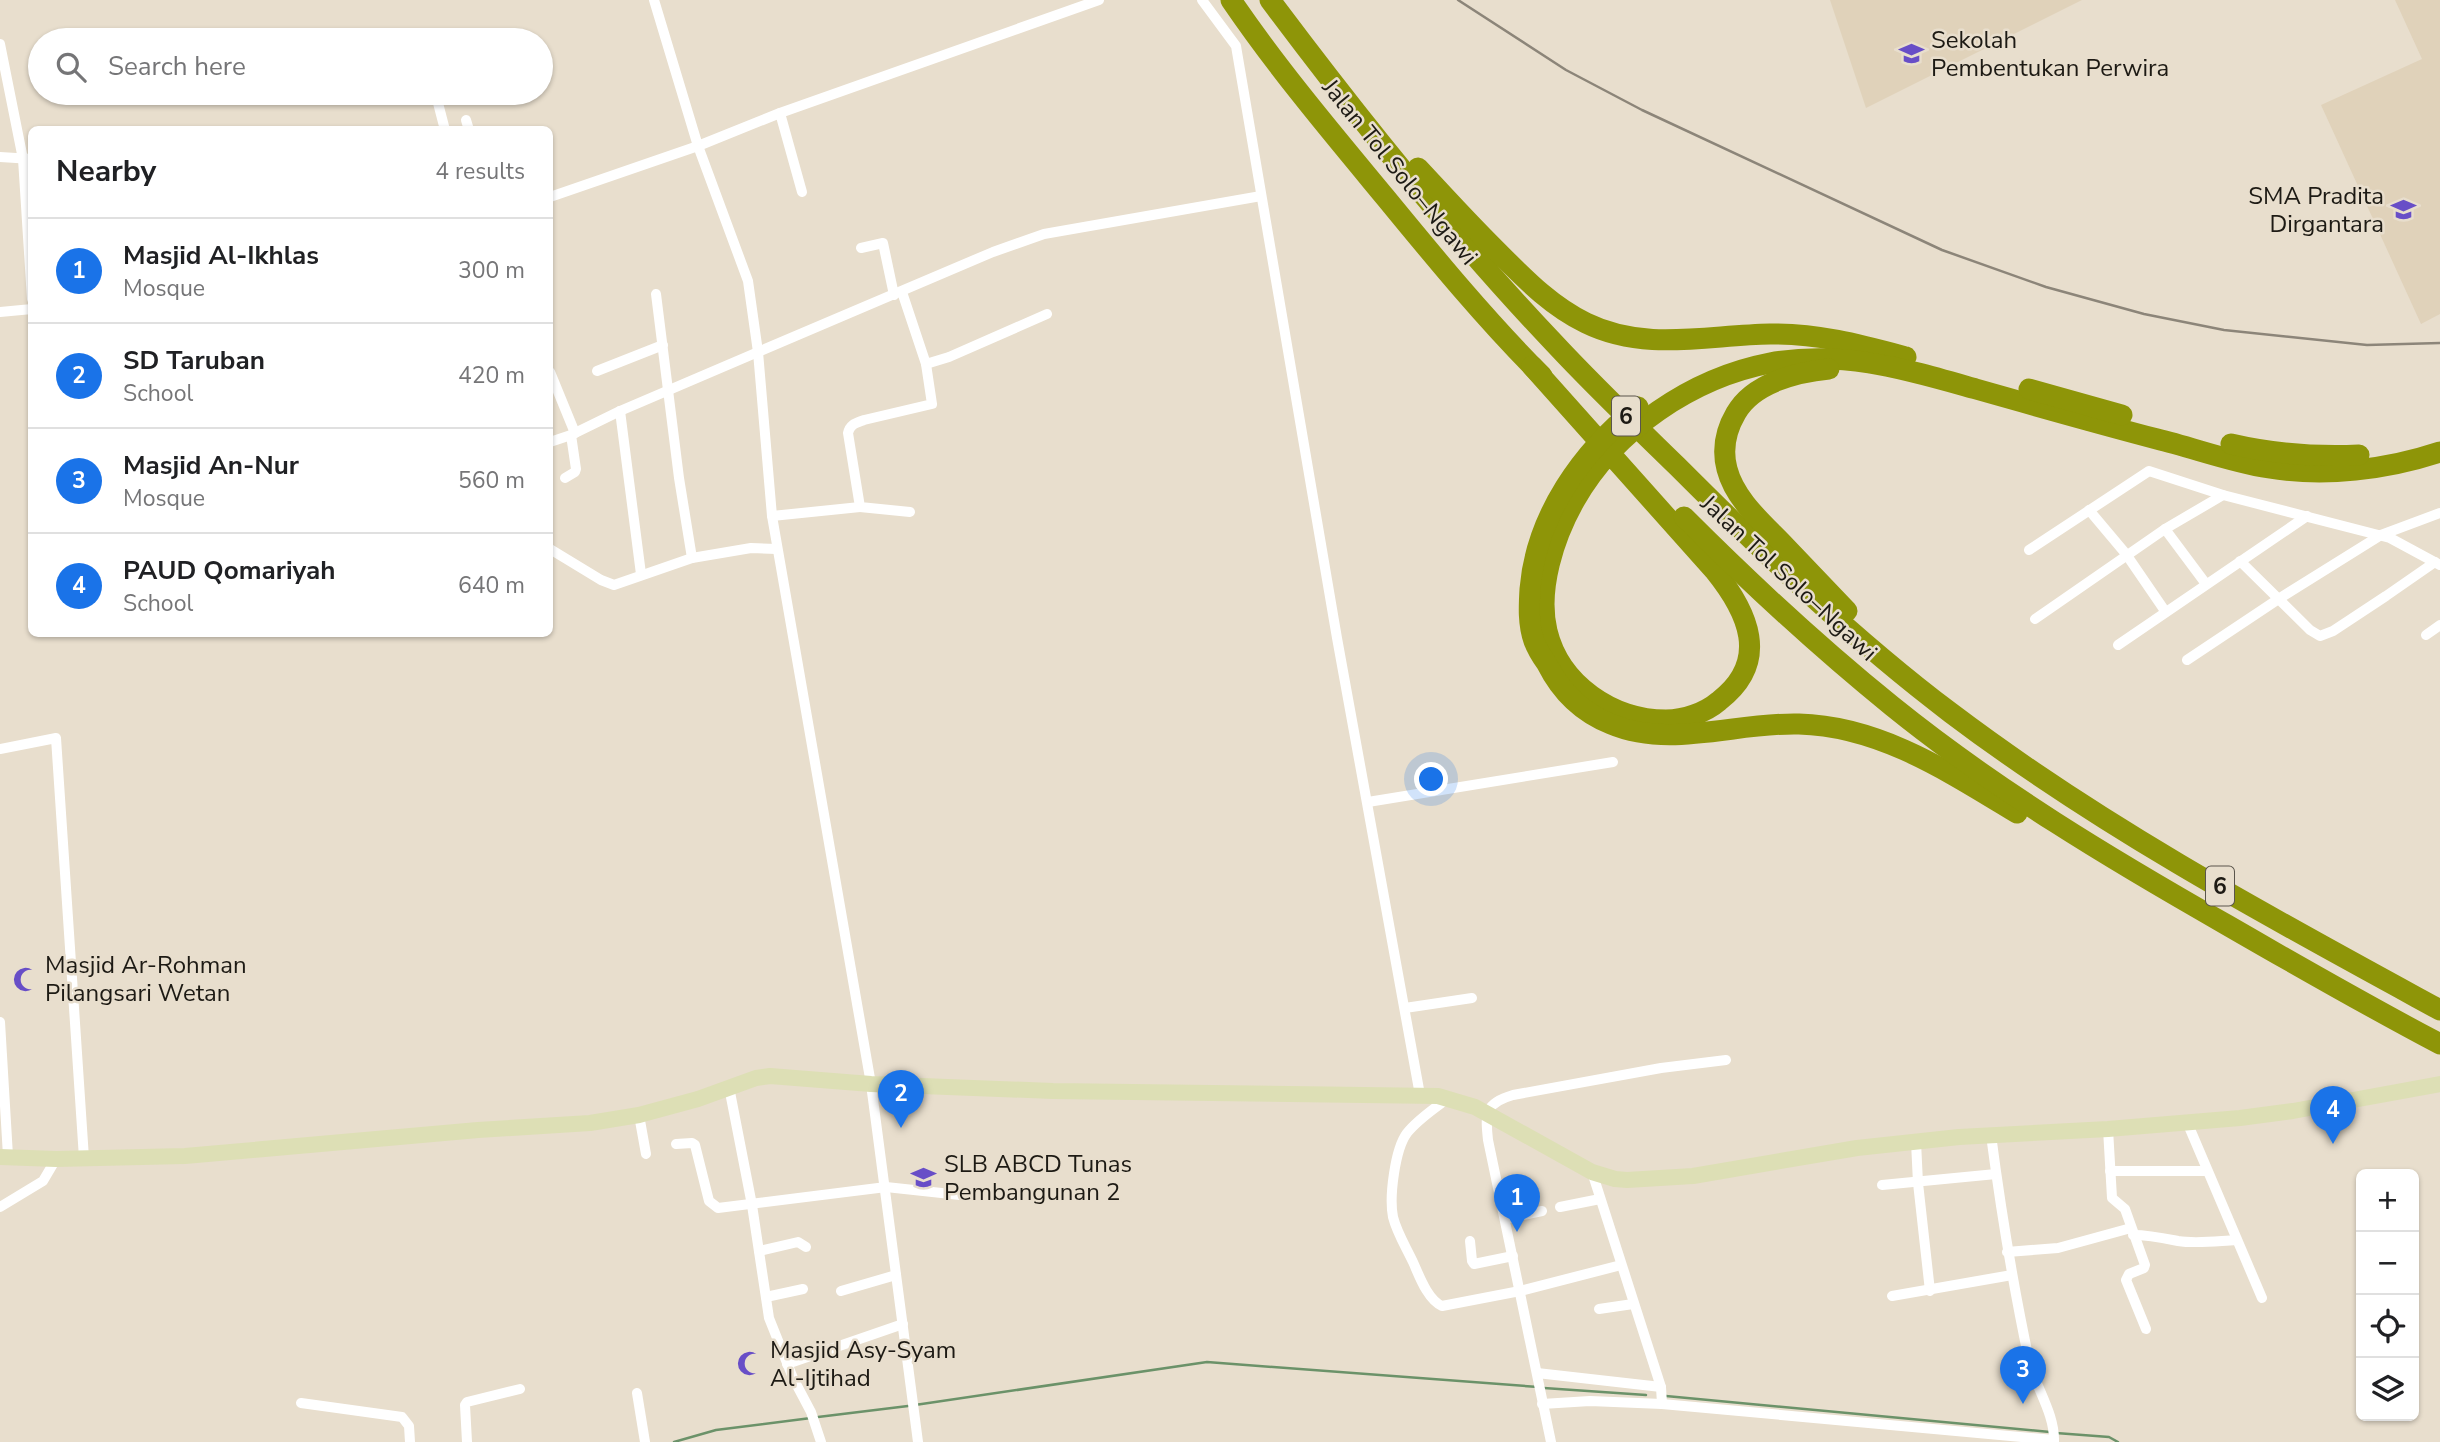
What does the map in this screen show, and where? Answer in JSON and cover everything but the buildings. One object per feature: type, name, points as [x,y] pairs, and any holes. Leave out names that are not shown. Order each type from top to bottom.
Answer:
[{"type":"highway","name":"Jalan Tol Solo–Ngawi","points":[[1231,0],[1358,165],[1442,266],[1532,366],[1718,550],[1809,635],[1893,706],[1982,774],[2063,828],[2168,891],[2440,1044]]},
{"type":"highway","name":"Jalan Tol Solo–Ngawi","points":[[1270,0],[1394,161],[1465,245],[1556,345],[1739,528],[1905,678],[2005,753],[2135,836],[2315,942],[2440,1010]]},
{"type":"highway","points":[[1294,32],[1467,222],[1542,295],[1587,324],[1636,339],[1664,342],[1771,334],[1856,342],[1904,363],[2080,419],[2269,468],[2328,472],[2416,460],[2440,452]]},
{"type":"highway","points":[[2168,891],[2045,829],[1947,771],[1902,748],[1869,736],[1835,727],[1800,724],[1763,724],[1652,735],[1639,733],[1591,715],[1571,699],[1554,679],[1535,642],[1530,624],[1531,572],[1552,509],[1674,391],[1732,360],[1793,348],[1850,348],[2272,453],[2324,457],[2365,455],[2440,439]]},
{"type":"highway","points":[[1904,363],[1813,370],[1791,375],[1753,393],[1740,406],[1728,426],[1724,452],[1727,470],[1736,491],[1753,512],[1859,623],[2005,753]]},
{"type":"highway","points":[[1532,366],[1734,595],[1744,614],[1750,653],[1745,670],[1738,684],[1711,708],[1678,719],[1635,717],[1609,708],[1591,696],[1566,669],[1548,635],[1545,621],[1546,586],[1556,541],[1572,490]]},
{"type":"main road","points":[[4,1156],[56,1159],[178,1156],[590,1123],[639,1115],[770,1076],[872,1084],[1053,1091],[1420,1095],[1448,1098],[1487,1114],[1592,1172],[1627,1180],[1683,1177],[1857,1148],[1992,1135],[2108,1129],[2293,1111],[2440,1084]]},
{"type":"street","points":[[654,0],[698,146],[746,273],[758,352],[772,516],[872,1084],[918,1442]]},
{"type":"street","points":[[553,196],[1099,0]]},
{"type":"street","points":[[1202,0],[1236,46],[1420,1095]]},
{"type":"street","points":[[0,44],[27,159],[28,187]]},
{"type":"street","points":[[439,105],[444,126]]},
{"type":"street","points":[[780,113],[802,192]]},
{"type":"street","points":[[0,157],[27,159]]},
{"type":"street","points":[[553,441],[993,252],[1039,236],[1261,196]]},
{"type":"street","points":[[860,508],[849,428],[864,420],[932,404],[926,364],[898,293],[883,243],[861,248]]},
{"type":"street","points":[[656,294],[692,558]]},
{"type":"street","points":[[0,313],[28,310]]},
{"type":"street","points":[[926,364],[949,357],[1047,314]]},
{"type":"street","points":[[597,371],[663,345]]},
{"type":"street","points":[[553,380],[573,434],[577,466],[575,472],[565,478]]},
{"type":"street","points":[[620,411],[641,574]]},
{"type":"street","points":[[2029,550],[2148,471],[2222,495],[2381,535],[2437,563],[2323,635],[2317,635],[2240,561]]},
{"type":"street","points":[[2035,619],[2126,554],[2222,495]]},
{"type":"street","points":[[772,516],[860,508],[910,512]]},
{"type":"street","points":[[2089,510],[2126,554],[2165,611]]},
{"type":"street","points":[[2188,660],[2381,535],[2440,513]]},
{"type":"street","points":[[2118,645],[2307,516]]},
{"type":"street","points":[[2165,529],[2206,584]]},
{"type":"street","points":[[553,551],[611,584],[625,582],[641,574],[692,558],[742,549],[777,549]]},
{"type":"street","points":[[2426,635],[2440,625]]},
{"type":"street","points":[[0,749],[56,738],[83,1158]]},
{"type":"street","points":[[1368,802],[1613,762]]},
{"type":"street","points":[[1405,1008],[1472,998]]},
{"type":"street","points":[[0,1022],[4,1156]]},
{"type":"street","points":[[1551,1442],[1488,1140],[1487,1114],[1492,1103],[1513,1094],[1661,1068],[1726,1060]]},
{"type":"street","points":[[729,1087],[752,1205],[769,1318],[821,1442]]},
{"type":"street","points":[[1448,1098],[1420,1119],[1403,1139],[1395,1171],[1393,1196],[1393,1214],[1398,1231],[1436,1303],[1441,1306],[1520,1291],[1621,1265]]},
{"type":"street","points":[[639,1115],[646,1154]]},
{"type":"street","points":[[2187,1122],[2262,1298]]},
{"type":"street","points":[[2108,1129],[2112,1198],[2125,1209],[2145,1265],[2126,1280],[2146,1329]]},
{"type":"street","points":[[1538,1376],[1662,1396],[2054,1439],[2050,1416],[2034,1377],[2007,1252],[1992,1135]]},
{"type":"street","points":[[676,1144],[689,1142],[695,1145],[709,1201],[718,1208],[886,1187],[960,1195]]},
{"type":"street","points":[[1916,1142],[1930,1290]]},
{"type":"street","points":[[0,1207],[43,1181],[56,1159]]},
{"type":"street","points":[[2110,1171],[2207,1171]]},
{"type":"street","points":[[1592,1172],[1662,1396]]},
{"type":"street","points":[[1882,1185],[1996,1174]]},
{"type":"street","points":[[1560,1207],[1600,1199]]},
{"type":"street","points":[[1505,1219],[1542,1212]]},
{"type":"street","points":[[2007,1252],[2058,1248],[2132,1232],[2179,1241],[2236,1240]]},
{"type":"street","points":[[1470,1241],[1474,1264],[1513,1256]]},
{"type":"street","points":[[759,1251],[798,1242],[806,1247]]},
{"type":"street","points":[[841,1291],[896,1275]]},
{"type":"street","points":[[1892,1296],[2012,1275]]},
{"type":"street","points":[[766,1297],[803,1289]]},
{"type":"street","points":[[1599,1309],[1633,1304]]},
{"type":"street","points":[[787,1364],[903,1324]]},
{"type":"street","points":[[467,1442],[467,1402],[520,1389]]},
{"type":"street","points":[[637,1393],[645,1442]]},
{"type":"street","points":[[1542,1404],[1662,1396]]},
{"type":"street","points":[[301,1403],[402,1417],[410,1426],[410,1442]]},
{"type":"shaded area","name":"Sekolah Pembentukan Perwira","points":[[1830,0],[2082,0],[1866,108]]},
{"type":"shaded area","name":"SMA Pradita Dirgantara","points":[[2395,0],[2440,0],[2440,314],[2421,324],[2321,105],[2422,59]]},
{"type":"waterway","points":[[915,1405],[1207,1362],[1538,1387]]},
{"type":"waterway","points":[[1544,1388],[1646,1395]]},
{"type":"waterway","points":[[1666,1396],[2050,1432]]},
{"type":"waterway","points":[[818,1417],[908,1406]]},
{"type":"waterway","points":[[674,1442],[716,1430],[811,1418]]},
{"type":"waterway","points":[[2056,1433],[2109,1437],[2118,1442]]},
{"type":"railway","points":[[1458,0],[1566,70],[1642,110],[1942,250],[2046,287],[2144,314],[2224,330],[2367,345],[2440,343]]},
{"type":"place","name":"Sekolah Pembentukan Perwira","points":[[1911,54]]},
{"type":"place","name":"SMA Pradita Dirgantara","points":[[2404,210]]},
{"type":"place","name":"Masjid Ar-Rohman Pilangsari Wetan","points":[[25,979]]},
{"type":"place","name":"SD Taruban","points":[[901,1128]]},
{"type":"place","name":"PAUD Qomariyah","points":[[2333,1144]]},
{"type":"place","name":"SLB ABCD Tunas Pembangunan 2","points":[[924,1178]]},
{"type":"place","name":"Masjid Al-Ikhlas","points":[[1517,1232]]},
{"type":"place","name":"Masjid Asy-Syam Al-Ijtihad","points":[[750,1364]]},
{"type":"place","name":"Masjid An-Nur","points":[[2023,1404]]}]
